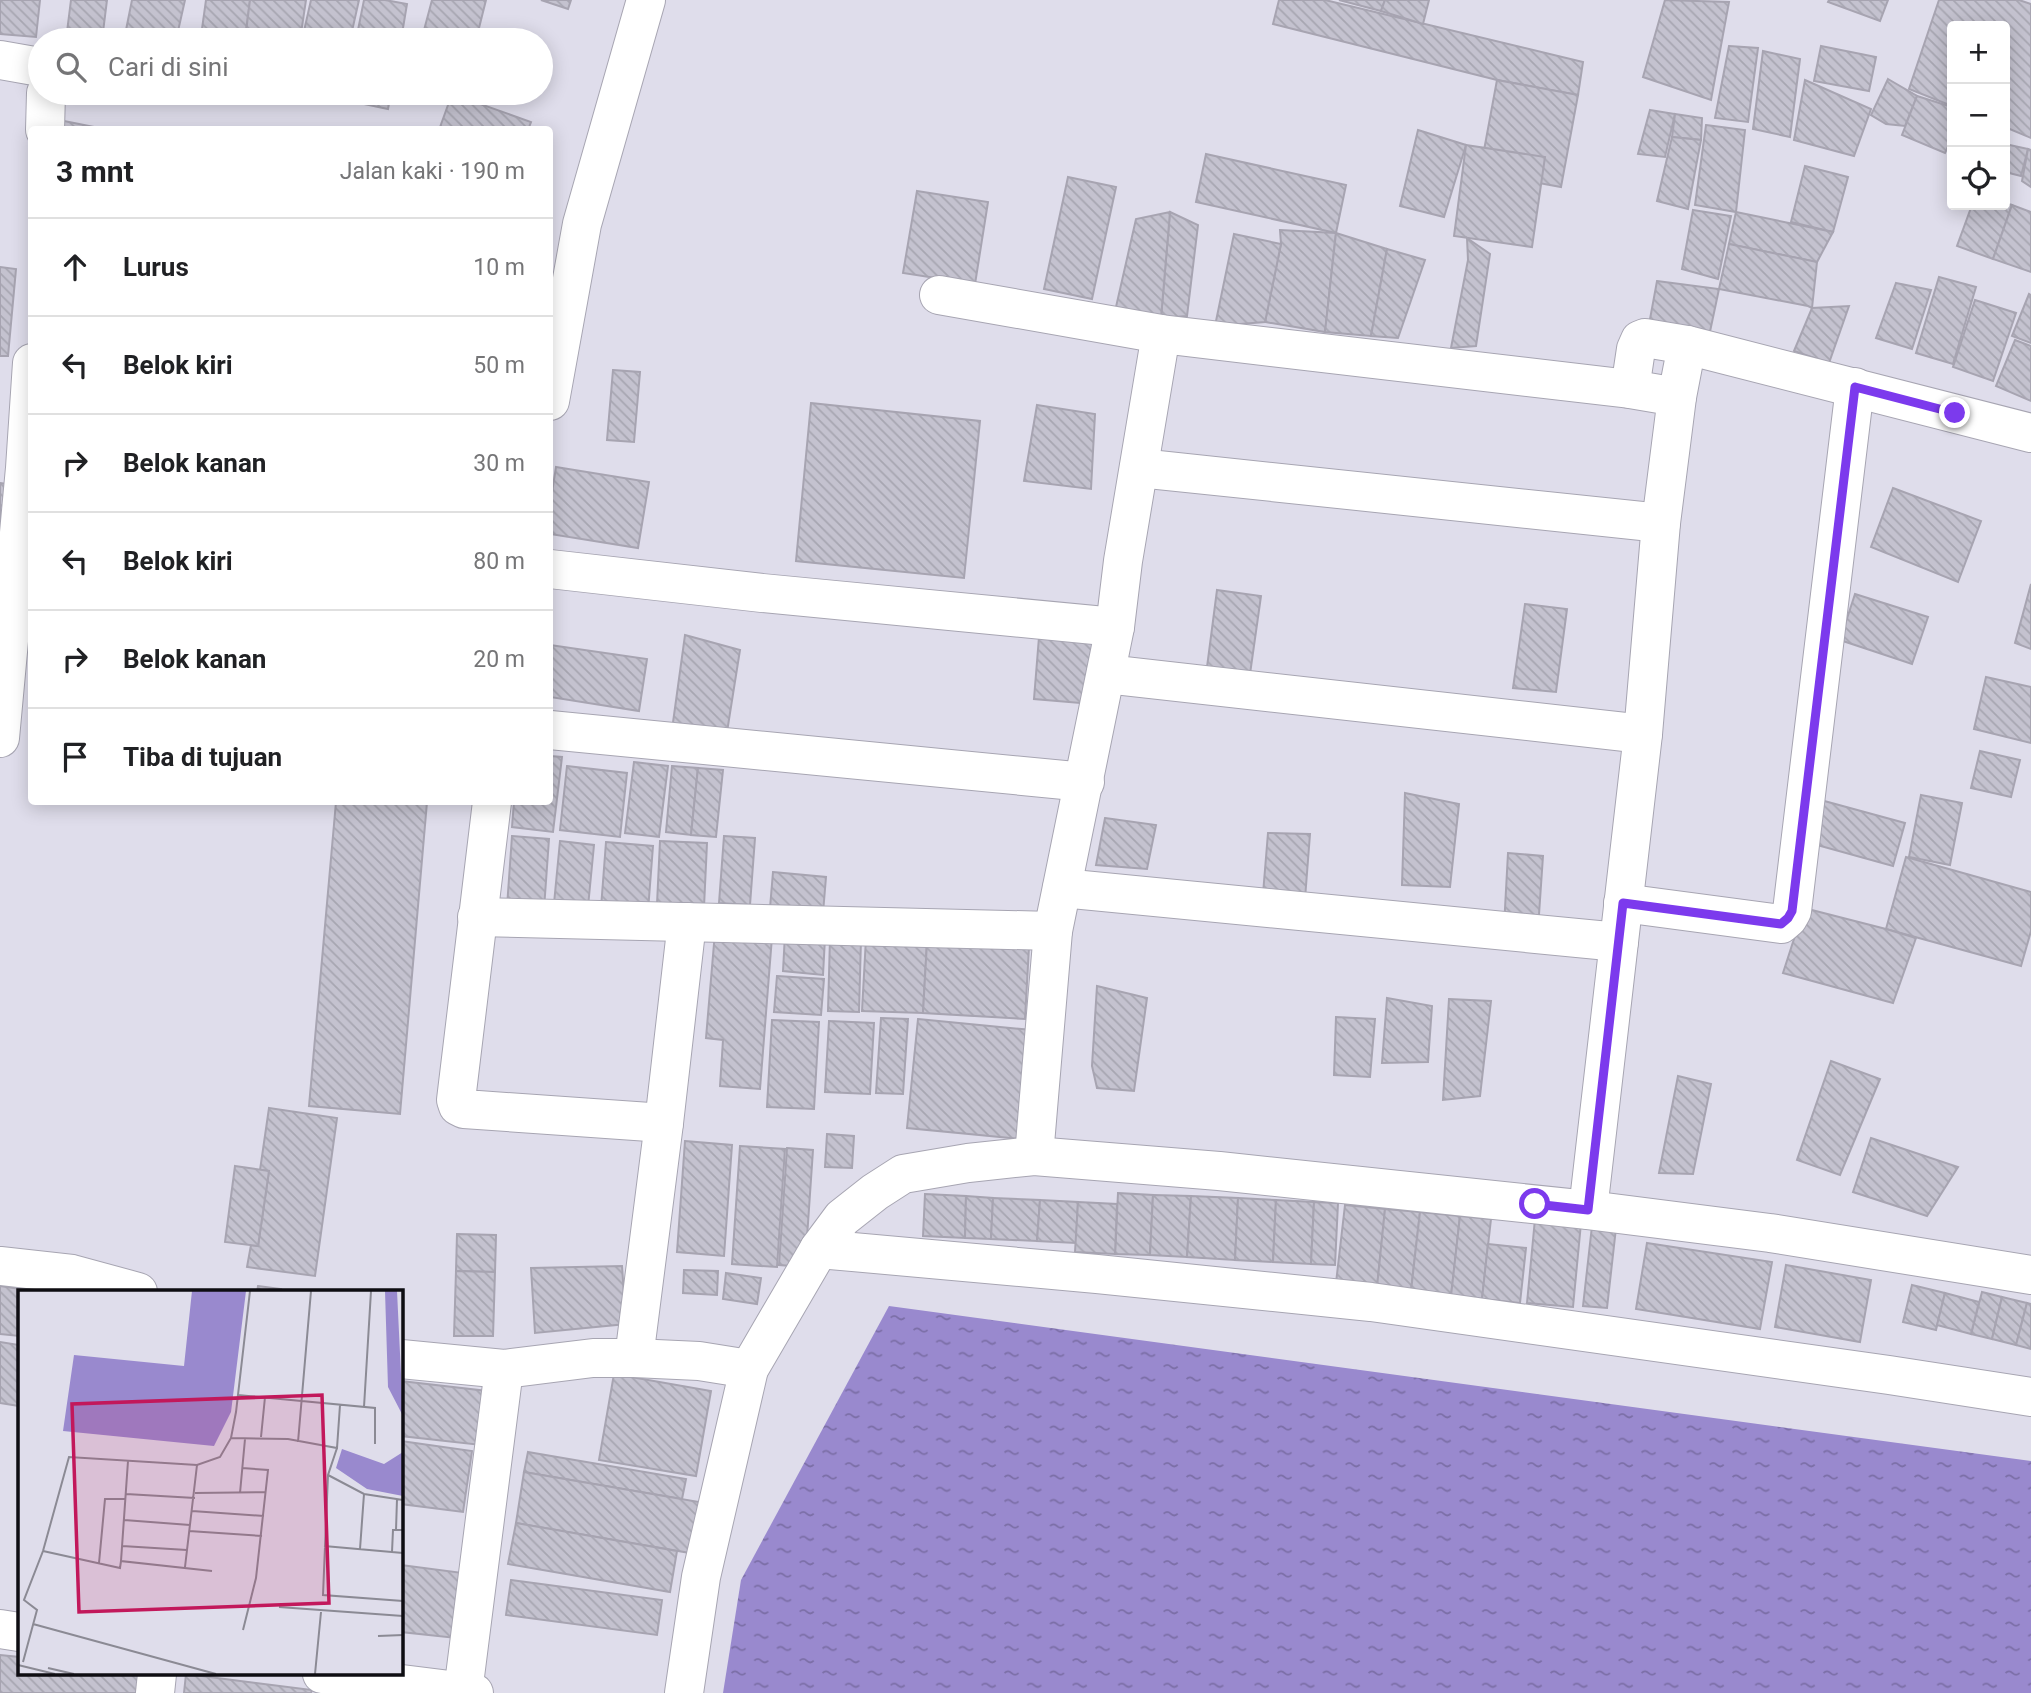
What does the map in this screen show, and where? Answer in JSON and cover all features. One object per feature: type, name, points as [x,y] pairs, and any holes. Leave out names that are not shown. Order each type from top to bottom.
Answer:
[{"type":"street","points":[[553,384],[582,224],[646,0]]},
{"type":"street","points":[[0,60],[28,64]]},
{"type":"street","points":[[45,126],[46,105]]},
{"type":"street","points":[[939,295],[1161,334],[1630,389],[1676,397]]},
{"type":"street","points":[[1034,1156],[1053,931],[1115,627],[1161,334]]},
{"type":"street","points":[[1630,389],[1636,349],[1640,340],[1645,338],[1687,345],[2031,433]]},
{"type":"street","points":[[1588,1210],[1643,734],[1661,523],[1676,397],[1687,345]]},
{"type":"street","points":[[0,738],[13,467],[28,385]]},
{"type":"street","points":[[1623,903],[1781,924],[1792,911],[1855,387]]},
{"type":"street","points":[[1139,468],[1661,523]]},
{"type":"street","points":[[553,569],[762,593],[1115,627]]},
{"type":"street","points":[[1106,674],[1643,734]]},
{"type":"street","points":[[553,730],[1085,782]]},
{"type":"street","points":[[492,805],[456,1100],[458,1106],[464,1109],[664,1124]]},
{"type":"street","points":[[1062,888],[1619,942]]},
{"type":"street","points":[[477,917],[1053,931]]},
{"type":"street","points":[[634,1358],[687,922]]},
{"type":"street","points":[[684,1693],[701,1577],[749,1369],[788,1299],[842,1218],[874,1192],[903,1174],[1034,1156],[1219,1171],[1588,1210],[1770,1233],[2031,1275]]},
{"type":"street","points":[[819,1249],[1097,1273],[1371,1302],[2031,1397]]},
{"type":"street","points":[[0,1266],[72,1274],[131,1290]]},
{"type":"street","points":[[402,1359],[504,1369],[593,1358],[634,1358],[699,1361],[749,1369]]},
{"type":"street","points":[[338,1676],[469,1692],[504,1369]]},
{"type":"street","points":[[0,1629],[18,1632]]},
{"type":"water","points":[[889,1306],[2031,1461],[2031,1693],[723,1693],[741,1580]]},
{"type":"building","points":[[0,0],[40,0],[37,28],[28,28],[28,36],[0,34]]},
{"type":"building","points":[[71,0],[107,0],[104,28],[68,28]]},
{"type":"building","points":[[132,0],[185,0],[179,28],[126,28]]},
{"type":"building","points":[[206,0],[250,0],[246,28],[202,28]]},
{"type":"building","points":[[250,0],[306,0],[302,28],[246,28]]},
{"type":"building","points":[[311,0],[359,0],[353,28],[305,28]]},
{"type":"building","points":[[364,0],[407,4],[403,28],[358,28]]},
{"type":"building","points":[[432,0],[486,0],[479,28],[425,28]]},
{"type":"building","points":[[541,0],[571,0],[568,9]]},
{"type":"building","points":[[1279,0],[1325,0],[1583,62],[1578,95],[1497,80],[1273,24]]},
{"type":"building","points":[[1339,0],[1385,0],[1381,11]]},
{"type":"building","points":[[1385,0],[1429,0],[1423,24],[1381,11]]},
{"type":"building","points":[[1665,0],[1729,2],[1711,100],[1643,77]]},
{"type":"building","points":[[1888,0],[1880,21],[1828,2]]},
{"type":"building","points":[[1939,0],[2019,0],[2031,4],[2031,138],[2010,129],[2010,21],[1947,21],[1947,104],[1909,89]]},
{"type":"building","points":[[1729,46],[1758,48],[1748,122],[1715,118]]},
{"type":"building","points":[[1821,46],[1876,57],[1869,91],[1814,81]]},
{"type":"building","points":[[1763,51],[1800,59],[1790,137],[1753,129]]},
{"type":"building","points":[[1888,79],[1917,96],[1905,126],[1886,124],[1871,115]]},
{"type":"building","points":[[1497,80],[1578,95],[1561,187],[1480,172]]},
{"type":"building","points":[[1805,80],[1871,109],[1854,156],[1794,140]]},
{"type":"building","points":[[1917,96],[1947,105],[1945,153],[1902,135]]},
{"type":"building","points":[[369,105],[389,105],[388,109]]},
{"type":"building","points":[[448,105],[483,105],[531,122],[530,126],[440,126]]},
{"type":"building","points":[[1650,110],[1675,114],[1665,157],[1638,154]]},
{"type":"building","points":[[1675,114],[1702,118],[1701,140],[1672,137]]},
{"type":"building","points":[[64,121],[89,126],[63,126]]},
{"type":"building","points":[[1706,125],[1745,130],[1736,212],[1695,205]]},
{"type":"building","points":[[1418,130],[1466,145],[1444,217],[1400,206]]},
{"type":"building","points":[[1672,137],[1701,140],[1688,209],[1657,201]]},
{"type":"building","points":[[1466,145],[1545,157],[1532,247],[1454,236]]},
{"type":"building","points":[[2010,145],[2028,149],[2021,176],[2010,173]]},
{"type":"building","points":[[2028,149],[2031,150],[2031,187],[2022,181]]},
{"type":"building","points":[[1206,154],[1346,185],[1336,233],[1196,202]]},
{"type":"building","points":[[1805,166],[1848,177],[1833,232],[1791,222]]},
{"type":"building","points":[[1068,177],[1116,187],[1092,299],[1044,289]]},
{"type":"building","points":[[917,191],[988,202],[975,284],[903,273]]},
{"type":"building","points":[[2012,205],[1993,259],[1957,246],[1970,210],[2010,210]]},
{"type":"building","points":[[2012,205],[2031,212],[2031,272],[1993,259]]},
{"type":"building","points":[[1693,210],[1731,216],[1718,279],[1682,269]]},
{"type":"building","points":[[1170,212],[1198,225],[1187,316],[1161,318]]},
{"type":"building","points":[[1170,212],[1161,318],[1116,307],[1136,219]]},
{"type":"building","points":[[1736,212],[1833,232],[1817,262],[1729,244]]},
{"type":"building","points":[[1280,230],[1336,233],[1325,332],[1265,322],[1281,244]]},
{"type":"building","points":[[1336,233],[1387,249],[1371,336],[1325,332]]},
{"type":"building","points":[[1234,234],[1281,244],[1265,322],[1215,326]]},
{"type":"building","points":[[1467,238],[1490,254],[1476,346],[1451,348],[1468,260]]},
{"type":"building","points":[[1729,244],[1817,262],[1812,308],[1719,289]]},
{"type":"building","points":[[1387,249],[1425,260],[1398,338],[1371,336]]},
{"type":"building","points":[[0,267],[16,269],[8,356],[0,356]]},
{"type":"building","points":[[1939,277],[1976,287],[1953,364],[1916,353]]},
{"type":"building","points":[[1657,281],[1719,289],[1708,341],[1648,330]]},
{"type":"building","points":[[1896,283],[1931,290],[1912,349],[1876,338]]},
{"type":"building","points":[[2029,294],[2031,295],[2031,343],[2012,336]]},
{"type":"building","points":[[1975,300],[2016,313],[1993,381],[1953,367]]},
{"type":"building","points":[[1849,306],[1829,363],[1794,351],[1812,308]]},
{"type":"building","points":[[2015,340],[2031,346],[2031,401],[1996,386]]},
{"type":"building","points":[[613,370],[640,372],[634,442],[607,440]]},
{"type":"building","points":[[811,403],[980,421],[964,578],[796,561]]},
{"type":"building","points":[[1037,405],[1095,414],[1091,489],[1024,481]]},
{"type":"building","points":[[556,467],[649,482],[638,548],[553,534],[553,486]]},
{"type":"building","points":[[0,483],[8,484],[0,532]]},
{"type":"building","points":[[1893,488],[1981,521],[1958,582],[1871,547]]},
{"type":"building","points":[[2031,584],[2031,649],[2015,643]]},
{"type":"building","points":[[1217,590],[1261,596],[1249,681],[1206,675]]},
{"type":"building","points":[[1855,594],[1928,617],[1912,664],[1840,640]]},
{"type":"building","points":[[1525,604],[1567,609],[1556,692],[1513,688]]},
{"type":"building","points":[[685,635],[740,650],[727,732],[671,737]]},
{"type":"building","points":[[1039,637],[1097,642],[1092,704],[1034,699]]},
{"type":"building","points":[[553,645],[647,659],[639,711],[553,697]]},
{"type":"building","points":[[1986,677],[2031,687],[2031,743],[1974,729]]},
{"type":"building","points":[[1980,751],[2020,760],[2011,797],[1971,788]]},
{"type":"building","points":[[553,756],[562,757],[553,832],[512,827],[514,805],[553,805]]},
{"type":"building","points":[[634,762],[668,766],[659,837],[625,833]]},
{"type":"building","points":[[567,766],[627,773],[620,837],[560,830]]},
{"type":"building","points":[[672,766],[698,768],[691,835],[666,832]]},
{"type":"building","points":[[698,768],[723,770],[716,837],[691,835]]},
{"type":"building","points":[[1405,793],[1459,804],[1450,887],[1402,885]]},
{"type":"building","points":[[1921,795],[1962,803],[1950,865],[1909,857]]},
{"type":"building","points":[[1817,799],[1905,823],[1893,866],[1817,845]]},
{"type":"building","points":[[336,805],[427,805],[400,1114],[309,1106]]},
{"type":"building","points":[[1105,818],[1156,825],[1147,869],[1096,865]]},
{"type":"building","points":[[1268,833],[1310,834],[1305,899],[1263,894]]},
{"type":"building","points":[[512,836],[549,839],[544,909],[507,907]]},
{"type":"building","points":[[724,836],[755,838],[750,905],[719,903]]},
{"type":"building","points":[[560,841],[594,845],[587,917],[553,914]]},
{"type":"building","points":[[660,841],[707,843],[704,907],[657,904]]},
{"type":"building","points":[[606,842],[653,846],[648,911],[601,908]]},
{"type":"building","points":[[1508,853],[1543,856],[1538,929],[1504,927]]},
{"type":"building","points":[[1906,857],[2031,892],[2031,931],[2021,966],[1886,929]]},
{"type":"building","points":[[773,872],[826,877],[823,913],[770,908]]},
{"type":"building","points":[[1804,908],[1916,938],[1893,1003],[1783,973]]},
{"type":"building","points":[[715,932],[772,937],[760,1089],[720,1086],[723,1040],[706,1038]]},
{"type":"building","points":[[785,934],[825,938],[823,975],[783,971]]},
{"type":"building","points":[[830,938],[861,939],[859,1012],[828,1011]]},
{"type":"building","points":[[866,938],[927,942],[923,1013],[862,1011]]},
{"type":"building","points":[[927,942],[1029,947],[1025,1019],[923,1013]]},
{"type":"building","points":[[777,976],[824,979],[821,1015],[774,1012]]},
{"type":"building","points":[[1097,986],[1147,998],[1134,1091],[1097,1088],[1092,1066]]},
{"type":"building","points":[[1387,998],[1432,1006],[1428,1062],[1382,1063]]},
{"type":"building","points":[[1449,999],[1491,1001],[1480,1096],[1443,1100]]},
{"type":"building","points":[[1336,1017],[1375,1019],[1370,1077],[1334,1075]]},
{"type":"building","points":[[881,1018],[908,1019],[903,1094],[876,1093]]},
{"type":"building","points":[[918,1019],[1032,1030],[1020,1139],[907,1128]]},
{"type":"building","points":[[772,1020],[819,1022],[814,1109],[767,1107]]},
{"type":"building","points":[[829,1021],[874,1023],[870,1094],[825,1092]]},
{"type":"building","points":[[1831,1061],[1880,1079],[1840,1175],[1797,1160]]},
{"type":"building","points":[[1678,1076],[1711,1084],[1693,1174],[1659,1173]]},
{"type":"building","points":[[269,1108],[337,1118],[315,1276],[247,1267],[251,1245],[258,1246],[269,1171],[260,1170]]},
{"type":"building","points":[[827,1134],[854,1136],[852,1168],[825,1167]]},
{"type":"building","points":[[1871,1138],[1958,1167],[1927,1216],[1853,1192]]},
{"type":"building","points":[[685,1141],[732,1145],[724,1256],[677,1252]]},
{"type":"building","points":[[740,1146],[785,1149],[777,1267],[732,1264]]},
{"type":"building","points":[[787,1148],[813,1150],[805,1267],[779,1265]]},
{"type":"building","points":[[235,1166],[269,1171],[258,1246],[225,1242]]},
{"type":"building","points":[[1118,1193],[1153,1195],[1150,1255],[1115,1254]]},
{"type":"building","points":[[925,1194],[966,1196],[965,1238],[923,1236]]},
{"type":"building","points":[[1153,1195],[1191,1196],[1187,1257],[1150,1255]]},
{"type":"building","points":[[966,1196],[993,1198],[991,1239],[965,1238]]},
{"type":"building","points":[[1191,1196],[1238,1198],[1235,1260],[1187,1257]]},
{"type":"building","points":[[993,1198],[1040,1200],[1037,1241],[991,1239]]},
{"type":"building","points":[[1238,1198],[1276,1200],[1273,1262],[1235,1260]]},
{"type":"building","points":[[1040,1200],[1078,1202],[1076,1243],[1037,1241]]},
{"type":"building","points":[[1276,1200],[1314,1202],[1311,1264],[1273,1262]]},
{"type":"building","points":[[1078,1202],[1117,1204],[1115,1254],[1075,1252]]},
{"type":"building","points":[[1314,1202],[1338,1203],[1335,1265],[1311,1264]]},
{"type":"building","points":[[1345,1205],[1385,1209],[1377,1287],[1336,1283]]},
{"type":"building","points":[[1385,1209],[1420,1212],[1411,1291],[1377,1287]]},
{"type":"building","points":[[1420,1212],[1460,1216],[1451,1296],[1411,1291]]},
{"type":"building","points":[[1460,1216],[1491,1219],[1482,1299],[1451,1296]]},
{"type":"building","points":[[1535,1219],[1581,1223],[1573,1307],[1527,1303]]},
{"type":"building","points":[[1592,1226],[1616,1228],[1607,1308],[1583,1306]]},
{"type":"building","points":[[457,1234],[496,1235],[495,1272],[456,1271]]},
{"type":"building","points":[[1647,1243],[1772,1262],[1760,1329],[1636,1309]]},
{"type":"building","points":[[1488,1244],[1526,1248],[1520,1303],[1482,1299]]},
{"type":"building","points":[[1786,1265],[1871,1280],[1860,1342],[1775,1327]]},
{"type":"building","points":[[622,1266],[626,1324],[535,1333],[531,1268]]},
{"type":"building","points":[[684,1270],[718,1271],[717,1295],[683,1293]]},
{"type":"building","points":[[456,1271],[495,1272],[493,1336],[454,1336]]},
{"type":"building","points":[[726,1273],[761,1278],[757,1304],[723,1299]]},
{"type":"building","points":[[1912,1285],[1945,1293],[1936,1330],[1903,1322]]},
{"type":"building","points":[[0,1286],[27,1290],[18,1290],[18,1336],[0,1334]]},
{"type":"building","points":[[258,1286],[281,1289],[281,1290],[257,1290]]},
{"type":"building","points":[[1982,1292],[2002,1297],[1992,1339],[1971,1334]]},
{"type":"building","points":[[1945,1293],[1979,1302],[1971,1334],[1937,1325]]},
{"type":"building","points":[[2002,1297],[2027,1303],[2016,1345],[1992,1339]]},
{"type":"building","points":[[2027,1303],[2031,1304],[2031,1349],[2016,1345]]},
{"type":"building","points":[[0,1342],[18,1345],[18,1406],[0,1403]]},
{"type":"building","points":[[614,1374],[711,1391],[696,1476],[599,1460]]},
{"type":"building","points":[[402,1381],[487,1391],[481,1445],[402,1436]]},
{"type":"building","points":[[402,1441],[472,1451],[463,1512],[402,1504]]},
{"type":"building","points":[[528,1452],[686,1479],[682,1499],[524,1472]]},
{"type":"building","points":[[524,1472],[699,1502],[690,1553],[516,1523]]},
{"type":"building","points":[[516,1523],[677,1551],[670,1592],[508,1564]]},
{"type":"building","points":[[402,1565],[463,1573],[456,1638],[402,1632]]},
{"type":"building","points":[[511,1580],[662,1600],[657,1635],[506,1615]]},
{"type":"building","points":[[0,1655],[18,1657],[18,1676],[145,1676],[143,1693],[0,1693]]},
{"type":"building","points":[[186,1676],[312,1690],[311,1693],[184,1693]]},
{"type":"route","points":[[1535,1204],[1588,1210],[1623,903],[1781,924],[1792,911],[1855,387],[1955,413]]}]
